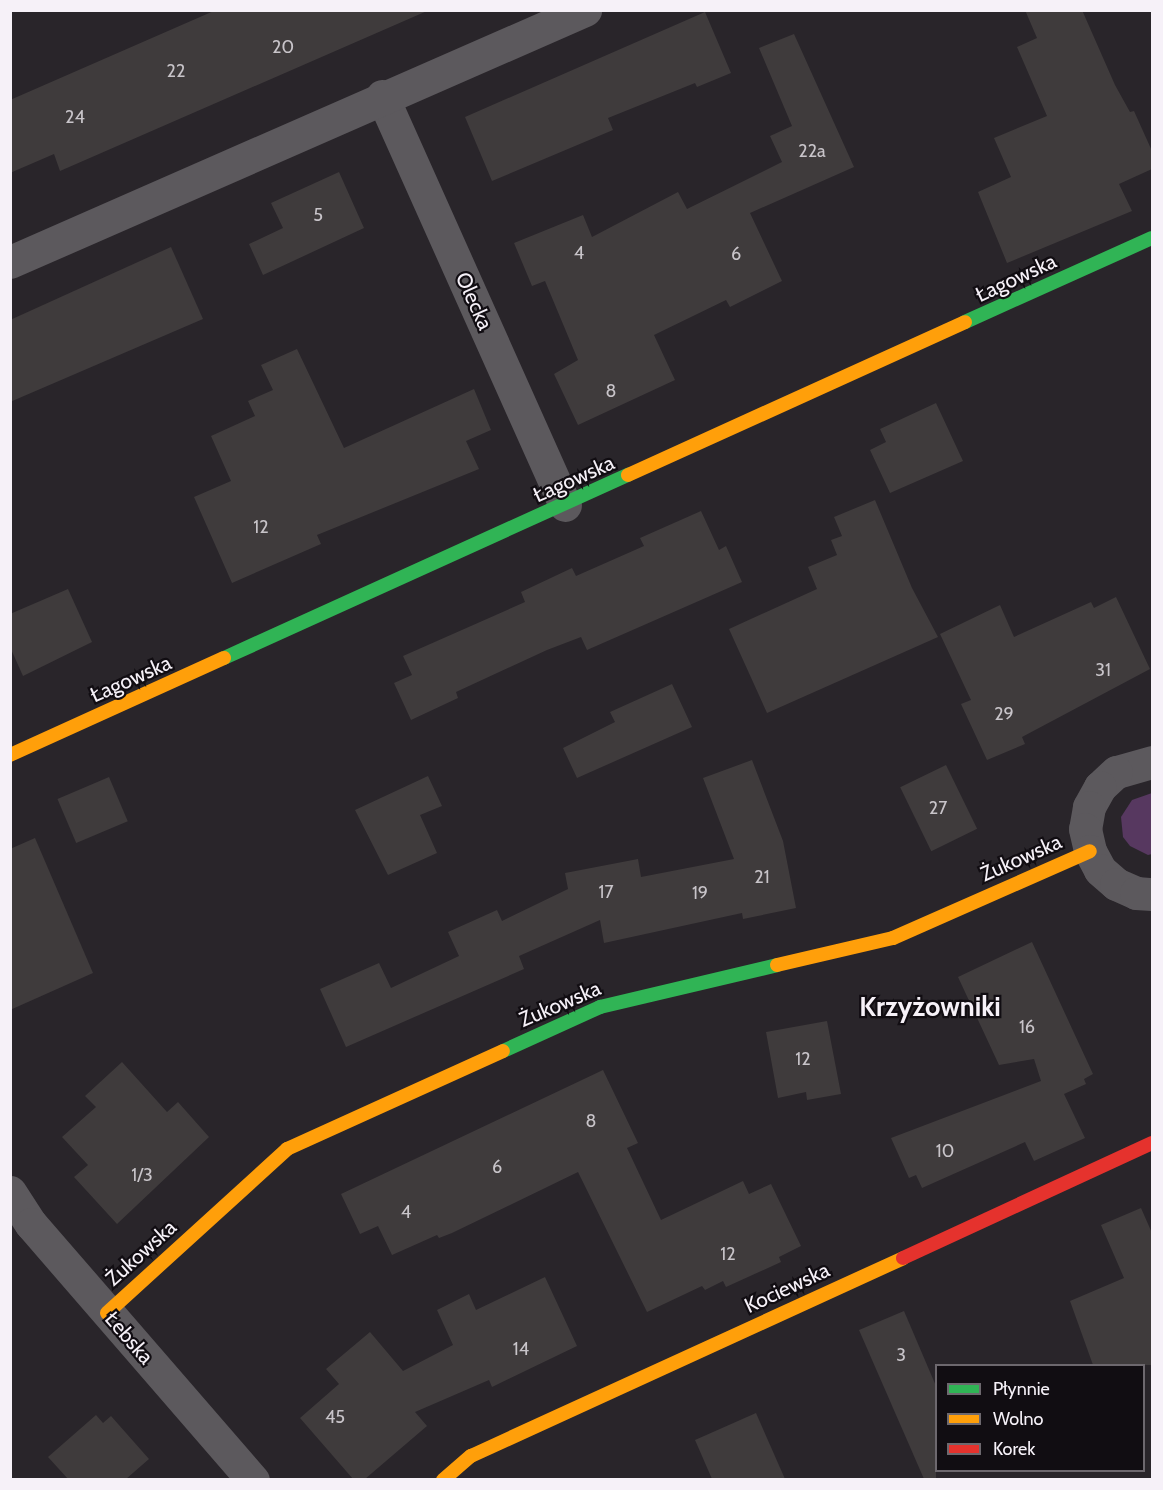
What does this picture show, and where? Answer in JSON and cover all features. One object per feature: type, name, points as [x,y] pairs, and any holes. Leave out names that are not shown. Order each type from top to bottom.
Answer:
[{"type":"street","points":[[10,262],[382,96],[585,10]]},
{"type":"street","name":"Olecka","points":[[382,96],[565,505]]},
{"type":"street","name":"Łagowska","points":[[10,755],[1152,238]]},
{"type":"street","points":[[1152,762],[1116,771],[1100,787],[1089,807],[1086,829],[1090,851],[1100,870],[1116,884],[1136,893],[1152,894]]},
{"type":"street","name":"Żukowska","points":[[107,1313],[287,1149],[600,1007],[892,938],[1090,851]]},
{"type":"street","name":"Kociewska","points":[[443,1479],[471,1456],[1152,1143]]},
{"type":"street","name":"Łebska","points":[[10,1192],[31,1224],[253,1479]]},
{"type":"shaded area","points":[[1152,793],[1152,854],[1148,855],[1130,846],[1123,837],[1121,817],[1132,800]]},
{"type":"building","points":[[216,10],[427,11],[60,171],[54,154],[10,173],[10,100]]},
{"type":"building","points":[[1025,10],[1082,10],[1115,85],[1130,112],[1134,111],[1152,151],[1152,169],[1119,184],[1132,211],[1007,263],[978,192],[1011,177],[994,138],[1047,116],[1017,47],[1037,38]]},
{"type":"building","points":[[705,12],[731,73],[697,87],[695,83],[608,118],[613,130],[492,181],[465,117]]},
{"type":"building","points":[[794,34],[854,167],[750,213],[782,281],[730,307],[726,300],[654,335],[675,380],[578,425],[554,374],[578,360],[545,281],[532,286],[514,243],[583,215],[592,237],[678,192],[687,209],[782,162],[770,136],[792,126],[759,48]]},
{"type":"building","points":[[339,172],[364,228],[263,275],[249,244],[283,228],[271,203]]},
{"type":"building","points":[[171,247],[203,319],[10,402],[10,320]]},
{"type":"building","points":[[297,349],[344,448],[474,389],[491,430],[466,441],[479,469],[317,535],[321,544],[232,583],[194,497],[231,481],[211,436],[255,416],[248,401],[273,390],[261,365]]},
{"type":"building","points":[[936,403],[963,461],[890,493],[870,450],[886,442],[880,429]]},
{"type":"building","points":[[875,500],[912,588],[938,637],[767,713],[729,629],[817,589],[808,567],[837,555],[831,540],[842,536],[834,517]]},
{"type":"building","points":[[701,511],[719,550],[726,546],[742,582],[587,650],[581,637],[547,650],[456,692],[458,698],[411,720],[394,683],[412,675],[403,656],[525,602],[521,592],[572,568],[576,576],[644,546],[640,538]]},
{"type":"building","points":[[68,589],[92,642],[23,676],[10,647],[10,614]]},
{"type":"building","points":[[1116,597],[1150,669],[1022,737],[1025,744],[987,760],[961,704],[971,700],[940,634],[1000,605],[1014,637],[1091,602],[1094,608]]},
{"type":"building","points":[[672,684],[692,727],[577,778],[563,748],[615,722],[610,712]]},
{"type":"building","points":[[752,760],[783,841],[796,908],[743,919],[742,913],[604,943],[600,920],[519,956],[524,969],[346,1047],[320,989],[379,963],[391,988],[459,956],[448,932],[497,910],[502,921],[568,889],[565,873],[638,859],[641,877],[734,859],[703,778]]},
{"type":"building","points":[[946,765],[977,829],[931,851],[900,787]]},
{"type":"building","points":[[428,776],[442,806],[420,815],[437,853],[388,875],[355,810]]},
{"type":"building","points":[[109,777],[128,821],[76,843],[57,799]]},
{"type":"building","points":[[35,838],[93,973],[10,1010],[10,849]]},
{"type":"building","points":[[1032,942],[1093,1074],[1084,1079],[1086,1084],[1064,1094],[1085,1138],[1034,1161],[1025,1142],[922,1188],[916,1175],[909,1178],[891,1138],[1041,1081],[1034,1059],[999,1065],[958,977]]},
{"type":"building","points":[[827,1021],[841,1094],[807,1100],[806,1092],[778,1098],[766,1032]]},
{"type":"building","points":[[122,1062],[167,1112],[178,1102],[209,1137],[117,1224],[74,1177],[88,1165],[62,1137],[96,1107],[85,1096]]},
{"type":"building","points":[[603,1070],[638,1143],[627,1148],[661,1220],[743,1181],[749,1194],[771,1184],[801,1246],[779,1257],[781,1262],[726,1287],[723,1281],[705,1290],[702,1286],[647,1312],[578,1172],[452,1233],[439,1238],[437,1235],[392,1255],[378,1226],[360,1234],[341,1194]]},
{"type":"building","points":[[1141,1208],[1152,1233],[1152,1365],[1093,1364],[1070,1301],[1124,1278],[1101,1225]]},
{"type":"building","points":[[545,1277],[577,1346],[492,1387],[489,1380],[415,1412],[427,1426],[365,1479],[353,1479],[300,1418],[339,1384],[326,1369],[370,1332],[403,1371],[453,1345],[437,1310],[469,1294],[476,1310]]},
{"type":"building","points":[[904,1311],[935,1384],[936,1479],[924,1479],[859,1330]]},
{"type":"building","points":[[756,1413],[785,1479],[712,1479],[695,1440]]},
{"type":"building","points":[[96,1415],[103,1423],[111,1416],[149,1459],[126,1479],[68,1479],[48,1457]]},
{"type":"traffic: fast","points":[[965,322],[1152,238]]},
{"type":"traffic: fast","points":[[224,658],[628,475]]},
{"type":"traffic: fast","points":[[503,1051],[600,1007],[777,965]]},
{"type":"traffic: slow","points":[[628,475],[965,322]]},
{"type":"traffic: slow","points":[[10,755],[224,658]]},
{"type":"traffic: slow","points":[[777,965],[893,938],[1090,851]]},
{"type":"traffic: slow","points":[[107,1313],[287,1149],[503,1051]]},
{"type":"traffic: slow","points":[[443,1480],[471,1456],[903,1258]]},
{"type":"traffic: jam","points":[[903,1258],[1152,1143]]},
{"type":"district","name":"Krzyżowniki","points":[[930,1007]]}]
